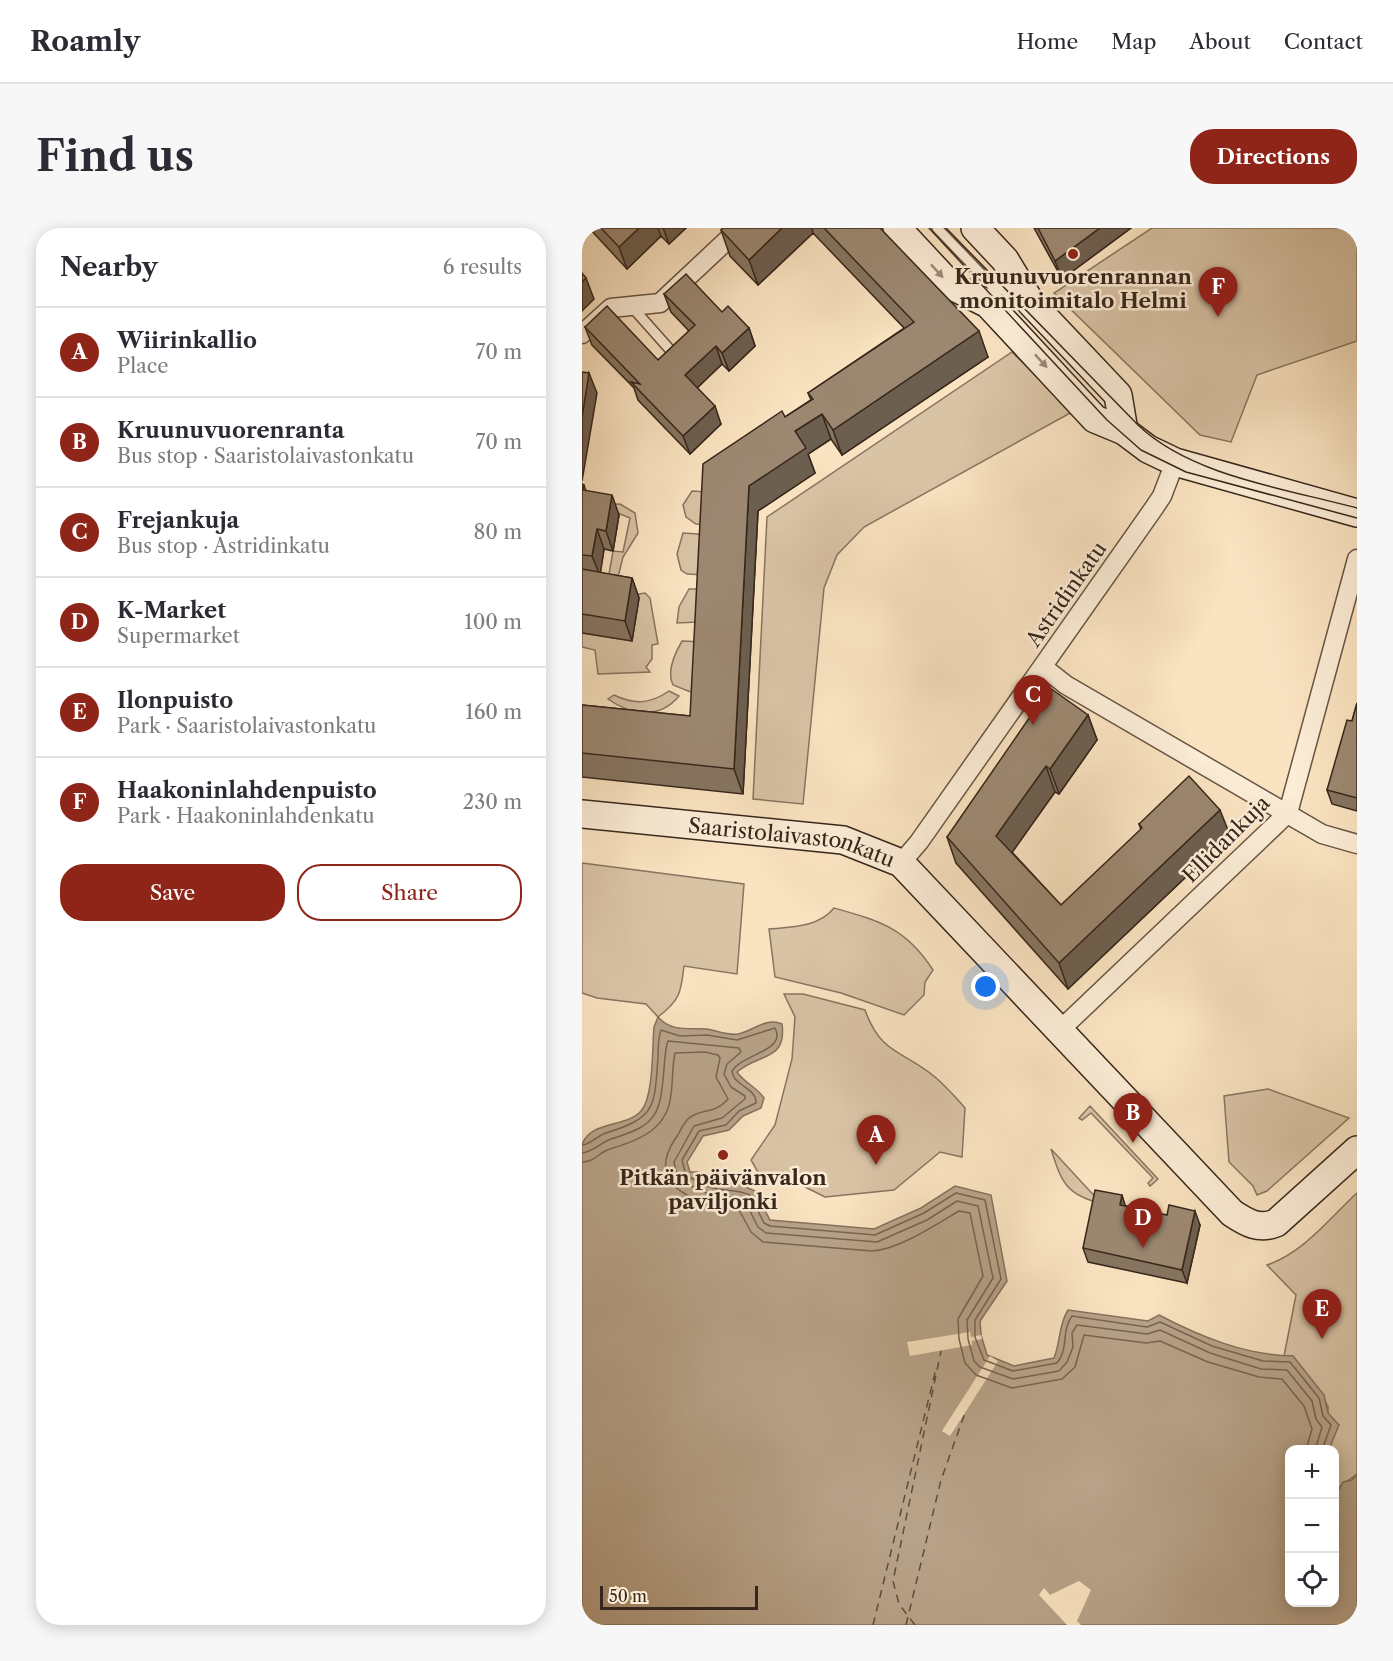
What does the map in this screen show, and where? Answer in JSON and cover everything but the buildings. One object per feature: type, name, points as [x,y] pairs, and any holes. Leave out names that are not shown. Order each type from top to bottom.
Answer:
[{"type":"street","points":[[582,334],[610,308],[660,303],[740,228]]},
{"type":"street","points":[[897,228],[950,285],[988,304],[1095,419],[1124,431],[1154,453],[1175,462],[1357,513]]},
{"type":"street","points":[[975,228],[1005,260],[1031,303],[1118,395],[1124,431]]},
{"type":"street","name":"Astridinkatu","points":[[901,863],[919,842],[1154,508],[1175,462]]},
{"type":"street","name":"Ellidankuja","points":[[1059,1031],[1288,813],[1357,559]]},
{"type":"street","points":[[1043,666],[1066,685],[1322,834],[1357,844]]},
{"type":"street","name":"Saaristolaivastonkatu","points":[[582,814],[843,840],[901,863],[1232,1213],[1248,1224],[1270,1225],[1280,1220],[1357,1150]]},
{"type":"lane","points":[[937,228],[990,283],[1011,296],[1031,303]]},
{"type":"lane","points":[[990,283],[1001,304],[1001,318]]},
{"type":"lane","points":[[632,307],[672,352]]},
{"type":"shaded area","points":[[1152,228],[1357,228],[1357,341],[1257,375],[1231,442],[1200,435],[1054,293]]},
{"type":"shaded area","points":[[1012,352],[1072,412],[864,527],[837,555],[824,588],[803,804],[753,799],[767,517]]},
{"type":"shaded area","points":[[692,491],[706,492],[710,525],[696,524],[686,517],[683,505]]},
{"type":"shaded area","points":[[620,504],[635,513],[638,533],[623,557],[617,581],[608,580],[613,551],[623,552],[630,518],[598,505]]},
{"type":"shaded area","points":[[683,533],[698,534],[709,544],[705,575],[687,574],[681,570],[677,554]]},
{"type":"shaded area","points":[[689,589],[707,589],[698,622],[677,623],[679,607]]},
{"type":"shaded area","points":[[645,593],[650,598],[658,644],[652,645],[652,659],[646,667],[650,672],[598,674],[595,650],[582,647],[582,633],[632,641],[628,596]]},
{"type":"shaded area","points":[[682,641],[704,642],[693,693],[673,685],[671,680],[672,662]]},
{"type":"shaded area","points":[[669,691],[679,696],[663,709],[655,712],[636,712],[608,699],[614,695],[642,702],[655,699]]},
{"type":"shaded area","points":[[582,863],[744,884],[737,974],[684,966],[682,983],[675,1001],[658,1017],[646,1004],[597,998],[582,993]]},
{"type":"shaded area","points":[[834,908],[891,928],[913,944],[933,970],[925,982],[924,995],[904,1015],[841,993],[775,977],[769,929],[813,922],[821,919]]},
{"type":"shaded area","points":[[784,994],[803,994],[865,1010],[871,1025],[886,1044],[935,1077],[965,1108],[962,1157],[940,1152],[894,1190],[825,1197],[801,1185],[758,1172],[751,1160],[775,1125],[792,1059],[795,1017]]},
{"type":"shaded area","points":[[1268,1089],[1349,1118],[1267,1191],[1257,1195],[1253,1186],[1229,1162],[1224,1096]]},
{"type":"shaded area","points":[[1090,1106],[1158,1179],[1150,1186],[1148,1183],[1153,1178],[1091,1113],[1082,1120],[1079,1118]]},
{"type":"shaded area","points":[[1051,1149],[1100,1203],[1079,1196],[1066,1185]]},
{"type":"shaded area","points":[[1357,1193],[1357,1474],[1339,1490],[1339,1445],[1328,1445],[1328,1406],[1293,1356],[1284,1356],[1296,1295],[1267,1265],[1304,1244]]},
{"type":"water","points":[[658,1017],[674,1027],[706,1029],[730,1034],[738,1034],[770,1022],[782,1024],[782,1036],[776,1050],[737,1072],[764,1098],[761,1108],[743,1116],[729,1130],[703,1136],[687,1162],[690,1172],[699,1172],[717,1183],[737,1183],[755,1191],[770,1220],[874,1229],[921,1208],[955,1186],[991,1195],[1007,1281],[980,1321],[981,1335],[987,1355],[1014,1366],[1054,1358],[1068,1310],[1148,1321],[1159,1315],[1191,1331],[1224,1343],[1258,1352],[1293,1356],[1324,1395],[1328,1413],[1339,1425],[1331,1445],[1285,1445],[1285,1607],[1339,1607],[1339,1490],[1343,1482],[1352,1480],[1357,1474],[1357,1625],[582,1625],[582,1145],[592,1132],[627,1120],[641,1111],[648,1094],[652,1071],[654,1027]]},
{"type":"pier","points":[[970,1332],[971,1337],[981,1335],[982,1339],[972,1341],[972,1345],[910,1356],[907,1342]]},
{"type":"pier","points":[[990,1356],[998,1361],[950,1436],[942,1431]]},
{"type":"pier","points":[[1079,1581],[1091,1590],[1077,1621],[1081,1625],[1067,1625],[1039,1595],[1044,1588],[1050,1595]]},
{"type":"ferry route","points":[[915,1625],[899,1604],[893,1581],[941,1351]]},
{"type":"ferry route","points":[[873,1625],[936,1369]]},
{"type":"ferry route","points":[[906,1625],[941,1480],[965,1413]]},
{"type":"tram line","points":[[929,228],[1107,420],[1141,450],[1186,472],[1357,518]]},
{"type":"tram line","points":[[946,228],[1138,425],[1160,442],[1185,457],[1241,479],[1357,508]]},
{"type":"place","name":"Kruunuvuorenrannan monitoimitalo Helmi","points":[[1073,254]]},
{"type":"place","name":"Haakoninlahdenpuisto","points":[[1218,317]]},
{"type":"place","name":"Frejankuja","points":[[1033,725]]},
{"type":"place","name":"Kruunuvuorenranta","points":[[1133,1143]]},
{"type":"place","name":"Pitkän päivänvalon paviljonki","points":[[723,1155]]},
{"type":"place","name":"Wiirinkallio","points":[[876,1165]]},
{"type":"place","name":"K-Market","points":[[1143,1248]]},
{"type":"place","name":"Ilonpuisto","points":[[1322,1339]]}]
